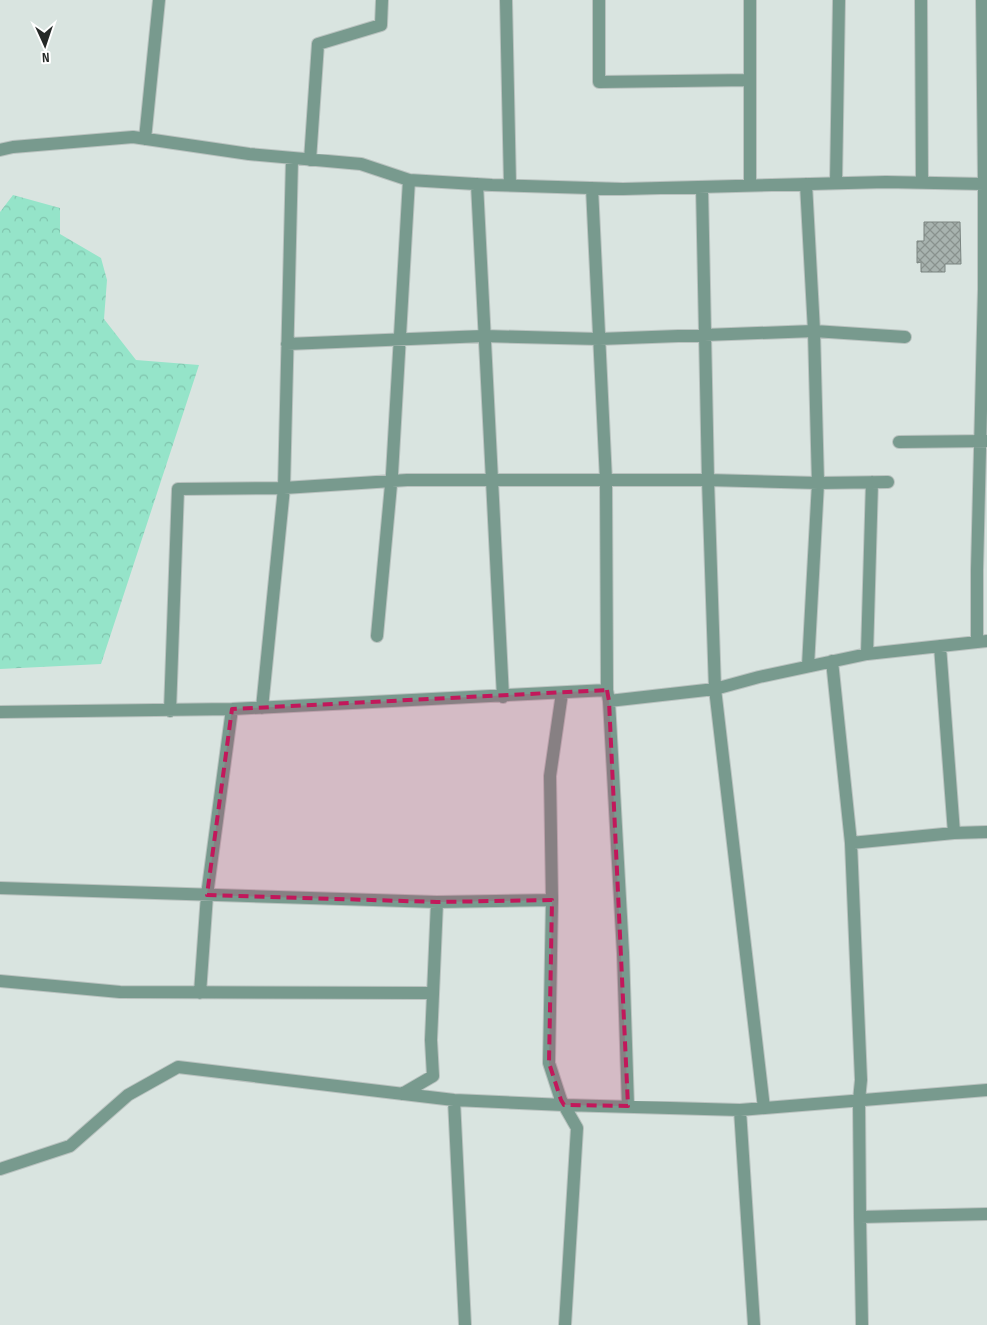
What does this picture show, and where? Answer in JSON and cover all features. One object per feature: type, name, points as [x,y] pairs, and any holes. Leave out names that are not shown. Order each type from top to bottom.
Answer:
[{"type":"street","points":[[146,139],[159,0]]},
{"type":"street","points":[[310,160],[318,44],[381,25],[382,0]]},
{"type":"street","points":[[506,0],[510,186]]},
{"type":"street","points":[[599,0],[599,82],[750,80]]},
{"type":"street","points":[[750,0],[750,186]]},
{"type":"street","points":[[836,184],[839,0]]},
{"type":"street","points":[[921,0],[922,183]]},
{"type":"street","points":[[0,712],[170,711],[562,693],[608,696],[715,689],[759,677],[867,654],[982,642],[976,570],[983,441],[986,289],[982,0]]},
{"type":"street","points":[[0,150],[13,147],[133,137],[249,154],[361,164],[409,180],[510,186],[623,189],[806,184],[984,184]]},
{"type":"street","points":[[262,708],[284,488],[292,158]]},
{"type":"street","points":[[376,636],[391,481],[409,180]]},
{"type":"street","points":[[477,184],[503,697]]},
{"type":"street","points":[[806,184],[814,331],[818,483],[808,666]]},
{"type":"street","points":[[702,187],[708,480],[715,689],[764,1108]]},
{"type":"street","points":[[592,188],[606,480],[608,696],[623,953],[628,1106]]},
{"type":"street","points":[[287,344],[484,336],[599,339],[814,331],[905,337]]},
{"type":"street","points":[[899,442],[983,441]]},
{"type":"street","points":[[170,711],[178,489],[284,488],[391,481],[491,480],[888,482]]},
{"type":"street","points":[[867,654],[872,482]]},
{"type":"street","points":[[940,646],[954,833]]},
{"type":"street","points":[[832,661],[850,843],[861,1080],[859,1100],[862,1325]]},
{"type":"street","points":[[562,693],[550,776],[552,900],[548,1063],[564,1105],[577,1128],[565,1325]]},
{"type":"street","points":[[200,993],[207,895],[232,709]]},
{"type":"street","points":[[850,843],[954,833],[987,832]]},
{"type":"street","points":[[0,888],[437,902],[552,900]]},
{"type":"street","points":[[402,1094],[432,1076],[431,1040],[437,902]]},
{"type":"street","points":[[0,981],[120,992],[433,993]]},
{"type":"street","points":[[0,1169],[70,1146],[128,1095],[178,1067],[454,1100],[564,1105],[740,1110],[987,1090]]},
{"type":"street","points":[[454,1100],[465,1325]]},
{"type":"street","points":[[740,1110],[754,1325]]},
{"type":"street","points":[[860,1217],[987,1214]]},
{"type":"highlighted area","points":[[607,690],[628,1106],[564,1105],[561,1100],[549,1063],[552,900],[437,902],[207,895],[232,709]]},
{"type":"green space","points":[[13,195],[60,208],[60,234],[101,258],[107,280],[104,319],[136,360],[199,365],[101,664],[0,669],[0,212]]},
{"type":"building","points":[[924,222],[960,222],[961,264],[945,264],[945,272],[921,272],[921,262],[917,263],[917,241],[924,241]]}]
